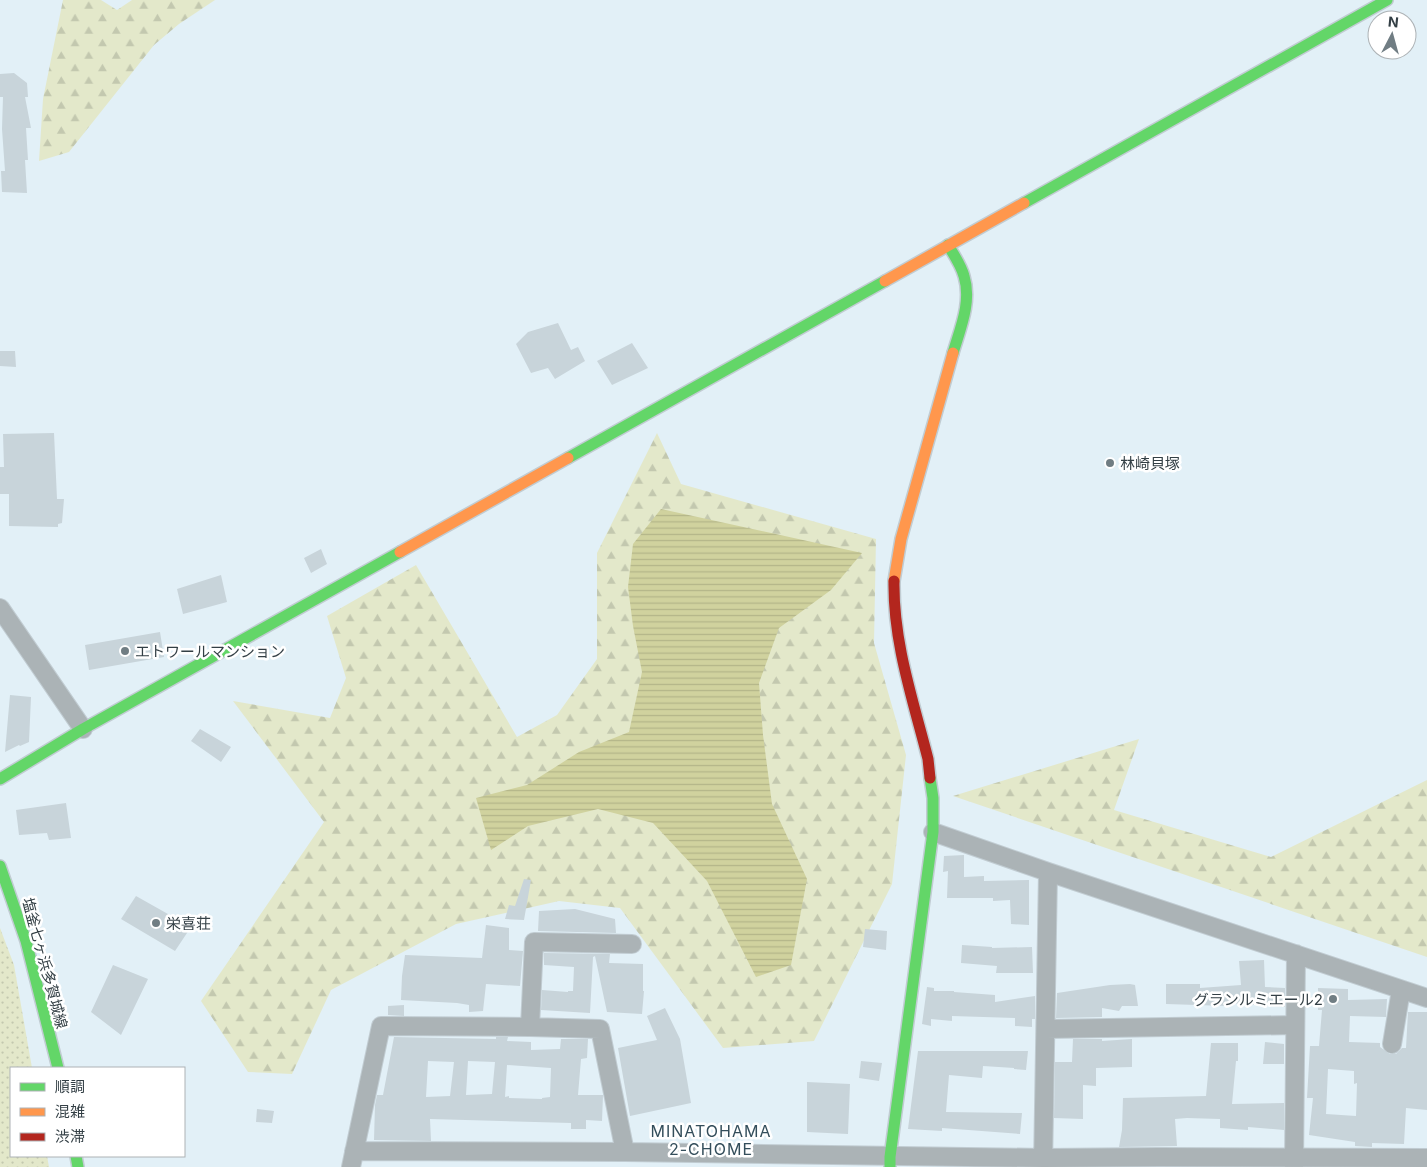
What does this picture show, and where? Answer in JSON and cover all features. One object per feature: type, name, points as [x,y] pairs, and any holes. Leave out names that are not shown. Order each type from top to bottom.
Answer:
[{"type":"street","points":[[0,779],[83,728],[1387,0]]},
{"type":"street","points":[[890,1162],[933,832],[933,798],[928,759],[898,642],[894,611],[894,581],[900,539],[965,311],[966,281],[948,245]]},
{"type":"street","points":[[0,608],[83,728]]},
{"type":"street","points":[[933,832],[1427,998]]},
{"type":"street","name":"塩釜七ヶ浜多賀城線","points":[[0,866],[17,909],[58,1067]]},
{"type":"street","points":[[1043,1163],[1048,872]]},
{"type":"street","points":[[530,1027],[534,942],[632,944]]},
{"type":"street","points":[[1294,1162],[1296,954]]},
{"type":"street","points":[[1392,1044],[1401,990]]},
{"type":"street","points":[[1046,1029],[1295,1025]]},
{"type":"street","points":[[624,1152],[600,1029],[381,1026],[353,1159],[462,1160],[624,1152],[735,1160],[890,1162],[1043,1163],[1159,1157],[1294,1162],[1427,1158]]},
{"type":"green space","points":[[63,0],[101,0],[117,10],[132,0],[215,0],[179,24],[154,45],[69,152],[39,161],[43,99]]},
{"type":"green space","points":[[657,433],[681,484],[876,539],[874,643],[906,755],[892,884],[814,1041],[723,1048],[620,908],[559,901],[456,924],[331,990],[292,1074],[248,1072],[201,1001],[324,822],[233,701],[330,718],[346,678],[327,616],[416,565],[517,737],[557,715],[597,659],[597,553]]},
{"type":"green space","points":[[1139,739],[1114,810],[1271,857],[1427,780],[1427,957],[953,796]]},
{"type":"green space","points":[[0,928],[14,965],[32,1067],[10,1067],[10,1157],[47,1157],[49,1167],[0,1167]]},
{"type":"shaded area","points":[[661,509],[862,553],[831,590],[779,628],[759,683],[763,735],[772,804],[807,879],[791,965],[756,977],[707,881],[653,823],[598,809],[528,826],[491,850],[476,798],[527,785],[579,752],[629,732],[642,672],[628,587],[633,544]]},
{"type":"building","points":[[14,73],[27,83],[28,97],[25,97],[31,128],[26,128],[28,160],[25,160],[27,193],[2,192],[1,171],[5,171],[2,129],[3,97],[0,97],[0,74]]},
{"type":"building","points":[[558,323],[571,350],[578,347],[585,361],[555,379],[548,368],[531,373],[516,344],[528,332]]},
{"type":"building","points":[[632,343],[648,368],[612,385],[597,361]]},
{"type":"building","points":[[0,351],[15,351],[16,367],[0,366]]},
{"type":"building","points":[[54,433],[57,499],[64,499],[62,523],[58,524],[58,527],[9,526],[9,494],[0,494],[0,467],[4,467],[3,434]]},
{"type":"building","points":[[321,549],[327,564],[311,573],[304,558]]},
{"type":"building","points":[[221,575],[227,602],[183,614],[177,589]]},
{"type":"building","name":"エトワールマンション","points":[[160,632],[164,657],[89,670],[85,645]]},
{"type":"building","points":[[10,695],[31,697],[29,742],[5,752]]},
{"type":"building","points":[[200,729],[231,747],[221,762],[191,741]]},
{"type":"building","points":[[66,803],[71,838],[49,840],[47,833],[19,835],[16,810]]},
{"type":"building","points":[[964,855],[964,877],[984,876],[984,881],[1029,880],[1029,925],[1011,924],[1010,900],[993,901],[993,898],[947,898],[948,871],[943,872],[944,856]]},
{"type":"building","points":[[524,879],[531,880],[524,920],[505,919],[509,905],[515,906]]},
{"type":"building","name":"栄喜荘","points":[[136,896],[191,927],[175,951],[121,919]]},
{"type":"building","points":[[575,909],[615,919],[616,933],[538,931],[539,911]]},
{"type":"building","points":[[486,925],[509,928],[509,950],[523,951],[520,986],[486,984],[483,1011],[469,1012],[469,1005],[457,1003],[401,1000],[405,955],[482,958]]},
{"type":"building","points":[[865,929],[887,931],[886,950],[863,947]]},
{"type":"building","points":[[962,945],[992,948],[1032,947],[1033,973],[996,973],[997,966],[961,963]]},
{"type":"building","points":[[544,953],[610,954],[609,963],[643,964],[644,991],[642,1014],[607,1012],[595,956],[593,957],[590,1013],[541,1010],[542,990],[573,991],[574,967],[544,965]]},
{"type":"building","points":[[1264,960],[1265,987],[1285,988],[1285,1007],[1227,1003],[1227,1006],[1166,1004],[1166,984],[1200,984],[1200,988],[1241,985],[1239,961]]},
{"type":"building","points":[[113,965],[148,979],[121,1035],[91,1012]]},
{"type":"building","points":[[1130,984],[1135,985],[1138,1006],[1122,1006],[1119,1011],[1102,1008],[1102,1017],[1056,1018],[1057,993]]},
{"type":"building","points":[[927,987],[934,988],[934,991],[995,995],[995,1002],[1035,996],[1035,1019],[1032,1019],[1032,1027],[1015,1026],[1015,1018],[952,1016],[952,1021],[931,1019],[931,1026],[922,1024]]},
{"type":"building","points":[[1318,988],[1348,989],[1348,1000],[1387,999],[1386,1017],[1350,1016],[1349,1042],[1380,1043],[1380,1047],[1390,1054],[1396,1054],[1402,1048],[1406,1048],[1408,1012],[1427,1012],[1427,1110],[1406,1108],[1404,1144],[1372,1143],[1372,1147],[1355,1146],[1355,1142],[1309,1135],[1313,1098],[1307,1098],[1310,1046],[1319,1046],[1322,1010],[1318,1010]],"holes":[[[1328,1069],[1354,1071],[1354,1084],[1357,1083],[1356,1116],[1326,1114]]]},
{"type":"building","points":[[404,1005],[404,1016],[388,1015],[388,1006]]},
{"type":"building","points":[[665,1008],[680,1039],[691,1103],[630,1116],[618,1048],[657,1040],[647,1016]]},
{"type":"building","points":[[394,1037],[496,1039],[496,1037],[508,1037],[507,1041],[531,1042],[531,1050],[560,1049],[561,1039],[588,1039],[587,1058],[581,1059],[578,1095],[603,1095],[602,1121],[586,1120],[586,1129],[571,1129],[571,1123],[430,1119],[431,1141],[374,1140],[377,1095],[383,1095]],"holes":[[[428,1061],[454,1062],[450,1096],[426,1097]],[[468,1061],[495,1062],[492,1094],[466,1095]],[[507,1065],[551,1068],[550,1097],[542,1099],[505,1097]]]},
{"type":"building","points":[[1073,1039],[1102,1039],[1102,1041],[1132,1039],[1132,1067],[1096,1068],[1096,1086],[1083,1085],[1083,1119],[1054,1118],[1055,1062],[1072,1062]]},
{"type":"building","points":[[1265,1042],[1284,1044],[1284,1064],[1263,1064]]},
{"type":"building","points":[[1211,1043],[1238,1043],[1238,1061],[1236,1061],[1232,1104],[1284,1103],[1284,1130],[1248,1127],[1248,1130],[1220,1128],[1220,1119],[1175,1119],[1177,1146],[1119,1147],[1122,1130],[1123,1098],[1206,1096]]},
{"type":"building","points":[[918,1051],[1028,1051],[1026,1070],[983,1066],[982,1078],[949,1075],[946,1112],[1022,1113],[1020,1134],[942,1128],[942,1131],[908,1129]]},
{"type":"building","points":[[861,1061],[882,1063],[879,1081],[859,1078]]},
{"type":"building","points":[[807,1082],[850,1084],[848,1134],[807,1132]]},
{"type":"building","points":[[257,1109],[274,1111],[272,1123],[256,1122]]},
{"type":"traffic: fast","points":[[1024,203],[1387,0]]},
{"type":"traffic: fast","points":[[948,245],[963,272],[967,296],[962,325],[953,353]]},
{"type":"traffic: fast","points":[[568,458],[885,281]]},
{"type":"traffic: fast","points":[[0,779],[83,729],[400,552]]},
{"type":"traffic: fast","points":[[890,1167],[933,832],[933,798],[930,778]]},
{"type":"traffic: fast","points":[[0,866],[26,941],[58,1067]]},
{"type":"traffic: fast","points":[[76,1157],[78,1167]]},
{"type":"traffic: slow","points":[[885,281],[1024,203]]},
{"type":"traffic: slow","points":[[894,581],[901,539],[953,353]]},
{"type":"traffic: slow","points":[[400,552],[568,458]]},
{"type":"traffic: jam","points":[[894,581],[900,649],[928,759],[930,778]]},
{"type":"place","name":"林崎貝塚","points":[[1110,463]]},
{"type":"place","name":"エトワールマンション","points":[[125,651]]},
{"type":"place","name":"栄喜荘","points":[[156,923]]},
{"type":"place","name":"グランルミエール2","points":[[1333,999]]},
{"type":"district","name":"MINATOHAMA 2-CHOME","points":[[711,1140]]}]
